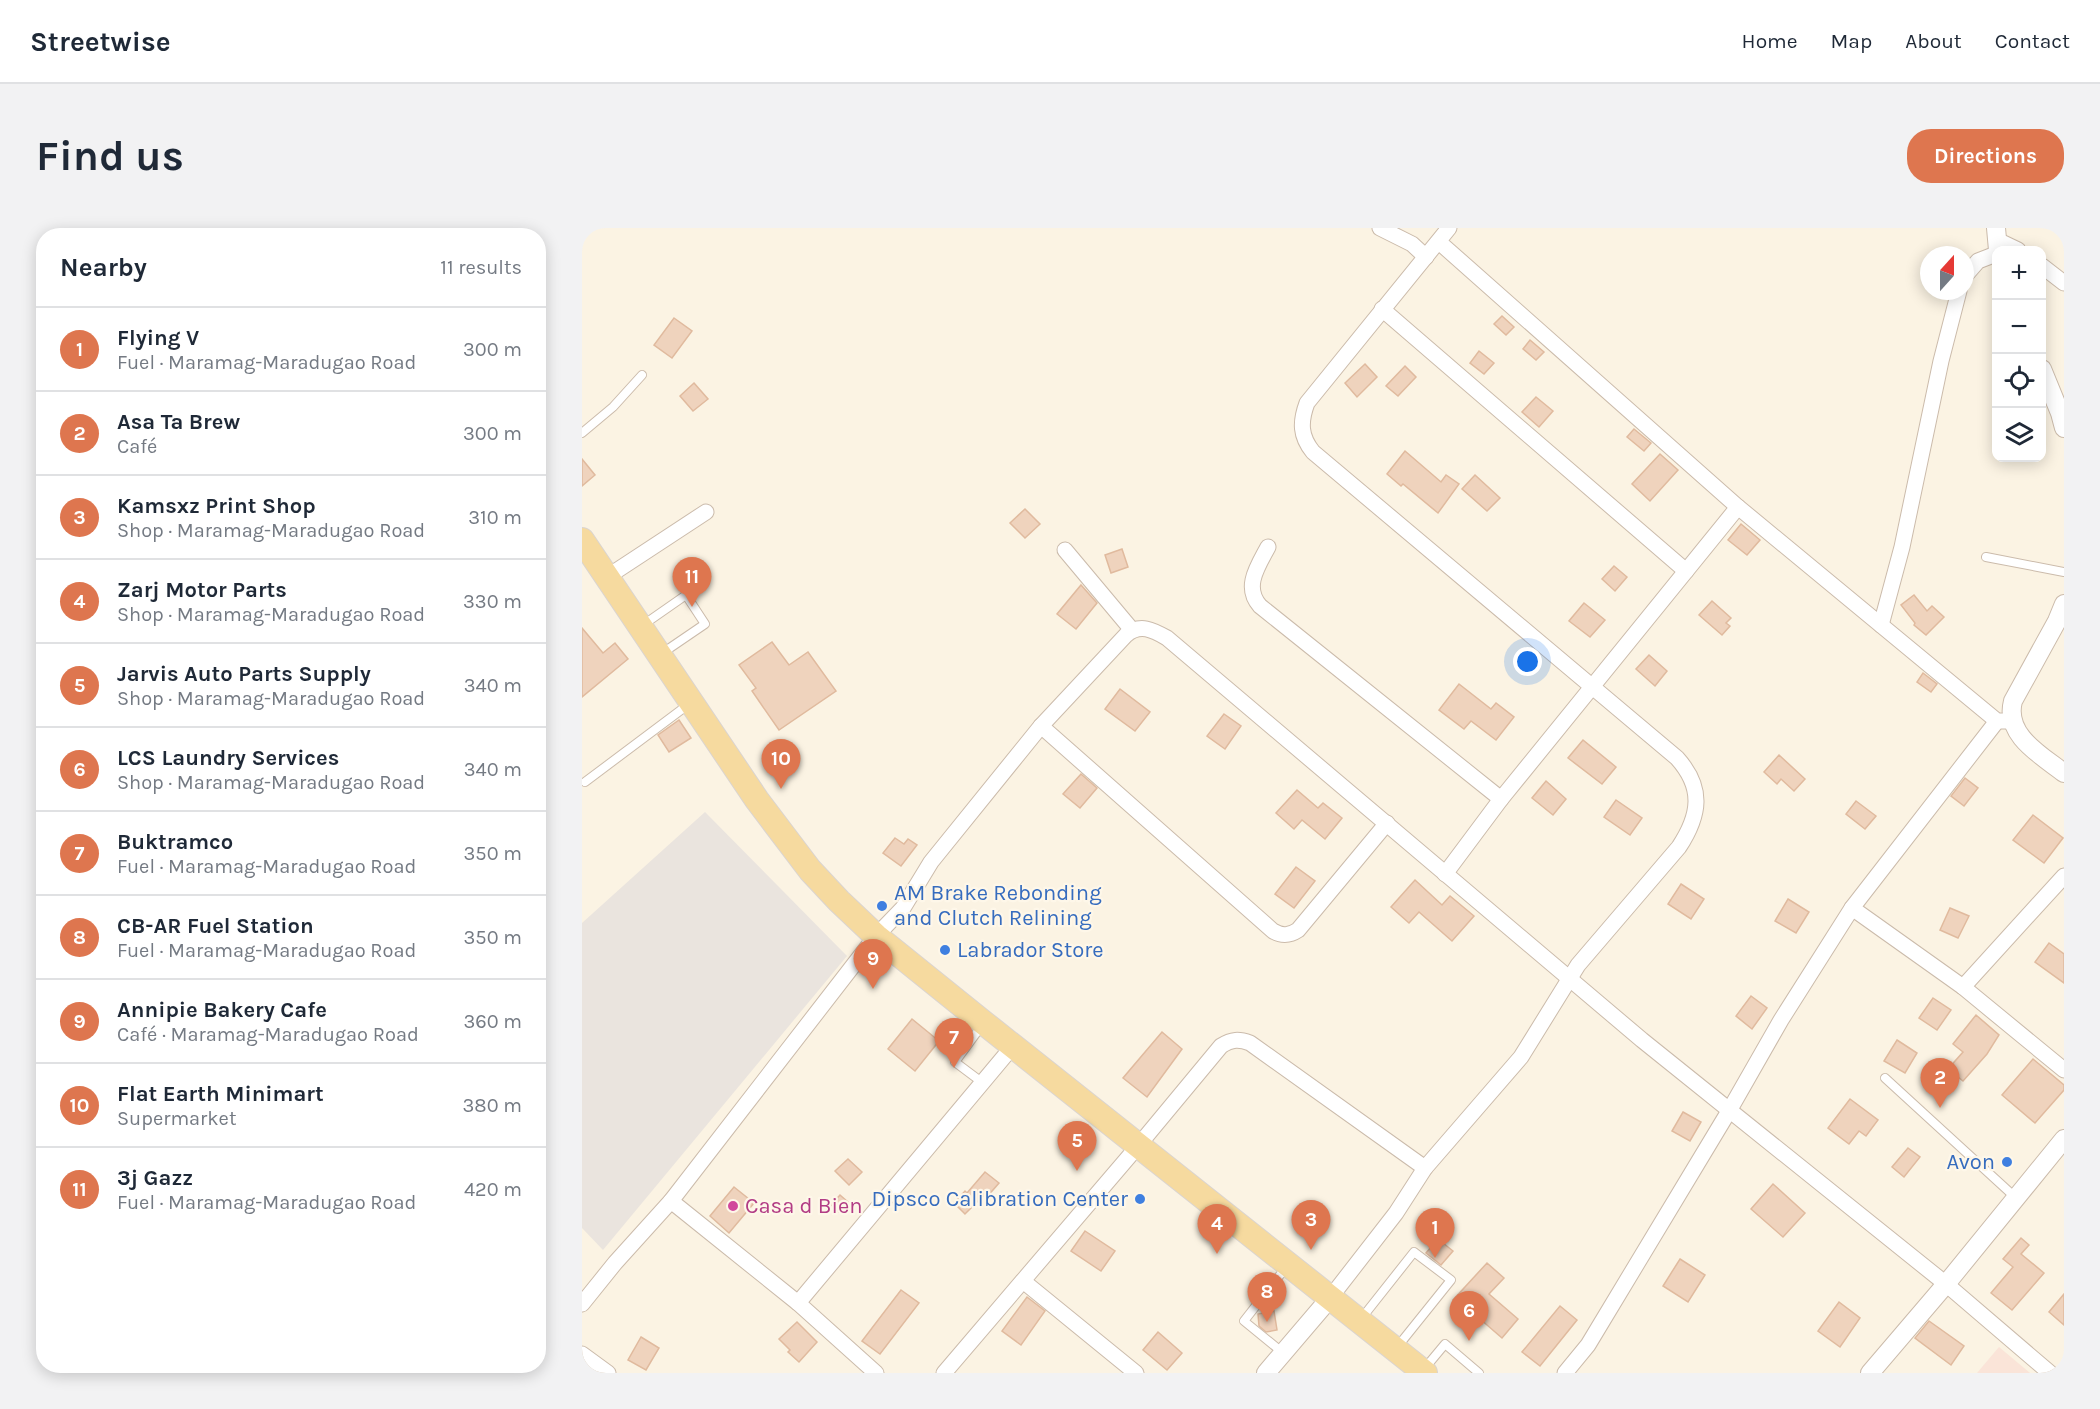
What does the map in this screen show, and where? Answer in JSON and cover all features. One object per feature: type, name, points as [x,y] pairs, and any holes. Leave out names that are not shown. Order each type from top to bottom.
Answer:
[{"type":"main road","points":[[582,540],[758,800],[810,870],[839,901],[876,936],[1013,1047],[1424,1372]]},
{"type":"street","points":[[1380,228],[1412,244],[1426,257]]},
{"type":"street","points":[[1266,1373],[1330,1298],[1396,1213],[1425,1168],[1521,1057],[1569,978],[1590,950],[1679,848],[1687,835],[1697,807],[1695,788],[1686,768],[1677,758],[1312,452],[1305,443],[1301,428],[1307,403],[1449,228]]},
{"type":"street","points":[[1439,242],[1738,507],[1881,625],[2004,721],[2064,773]]},
{"type":"street","points":[[1974,266],[1997,243]]},
{"type":"street","points":[[2046,269],[2064,282]]},
{"type":"street","points":[[1881,625],[1902,547],[1957,300]]},
{"type":"street","points":[[1382,309],[1686,571]]},
{"type":"street","points":[[2046,379],[2063,419]]},
{"type":"street","points":[[1445,874],[1501,799],[1592,685],[1738,507]]},
{"type":"street","points":[[607,577],[706,512]]},
{"type":"street","points":[[1268,547],[1255,571],[1253,580],[1253,598],[1260,606],[1501,799]]},
{"type":"street","points":[[1065,550],[1132,630]]},
{"type":"street","points":[[1564,1373],[1588,1345],[1781,1020],[1852,908],[2004,721],[2064,604]]},
{"type":"street","points":[[582,1304],[615,1263],[671,1201],[876,936],[903,908],[931,862],[1041,726],[1132,630],[1139,628],[1148,629],[1167,638],[1569,978],[1729,1111],[1946,1284],[2050,1373]]},
{"type":"street","points":[[1041,726],[1264,924],[1280,935],[1292,934],[1298,930],[1387,823]]},
{"type":"street","points":[[1963,987],[2064,876]]},
{"type":"street","points":[[1852,908],[1963,987],[2064,1070]]},
{"type":"street","points":[[944,1373],[1221,1046],[1234,1039],[1250,1043],[1425,1168]]},
{"type":"street","points":[[798,1303],[1013,1047]]},
{"type":"street","points":[[1870,1373],[2064,1139]]},
{"type":"street","points":[[671,1201],[798,1303],[876,1373]]},
{"type":"street","points":[[1023,1281],[1136,1373]]},
{"type":"street","points":[[582,1354],[608,1373]]},
{"type":"lane","points":[[582,433],[613,407],[642,375]]},
{"type":"lane","points":[[1986,558],[2064,572]]},
{"type":"lane","points":[[640,626],[686,595],[705,624],[660,655]]},
{"type":"lane","points":[[585,782],[692,702]]},
{"type":"lane","points":[[983,1083],[955,1062],[984,1023]]},
{"type":"lane","points":[[1885,1078],[2016,1198]]},
{"type":"lane","points":[[1360,1322],[1414,1252],[1450,1280],[1396,1350]]},
{"type":"lane","points":[[1283,1353],[1244,1322],[1288,1265]]},
{"type":"lane","points":[[1424,1372],[1445,1344],[1479,1373]]},
{"type":"shaded area","points":[[705,812],[847,956],[603,1250],[582,1228],[582,923]]},
{"type":"shaded area","points":[[1999,1347],[2030,1373],[1977,1373]]},
{"type":"building","points":[[1502,316],[1514,327],[1506,335],[1494,324]]},
{"type":"building","points":[[674,318],[692,331],[672,358],[654,345]]},
{"type":"building","points":[[1530,340],[1544,352],[1536,360],[1523,349]]},
{"type":"building","points":[[1479,351],[1494,363],[1484,374],[1470,363]]},
{"type":"building","points":[[1365,364],[1377,377],[1357,397],[1345,383]]},
{"type":"building","points":[[1405,366],[1416,377],[1398,396],[1386,386]]},
{"type":"building","points":[[694,383],[708,399],[693,411],[680,396]]},
{"type":"building","points":[[1536,397],[1553,411],[1539,427],[1522,412]]},
{"type":"building","points":[[1634,429],[1651,443],[1644,451],[1627,437]]},
{"type":"building","points":[[1405,451],[1441,482],[1446,475],[1459,484],[1438,513],[1387,474]]},
{"type":"building","points":[[1660,454],[1678,470],[1650,501],[1632,484]]},
{"type":"building","points":[[582,459],[595,475],[582,486]]},
{"type":"building","points":[[1475,475],[1500,498],[1487,511],[1462,489]]},
{"type":"building","points":[[1025,509],[1040,524],[1025,538],[1010,523]]},
{"type":"building","points":[[1741,524],[1760,540],[1747,555],[1728,540]]},
{"type":"building","points":[[1122,549],[1128,567],[1111,573],[1105,555]]},
{"type":"building","points":[[1614,566],[1627,577],[1615,591],[1602,579]]},
{"type":"building","points":[[1081,585],[1097,603],[1076,629],[1057,614]]},
{"type":"building","points":[[1914,595],[1927,611],[1932,606],[1944,617],[1926,635],[1914,625],[1915,623],[1901,605]]},
{"type":"building","points":[[1712,601],[1731,618],[1726,623],[1730,626],[1722,635],[1699,615]]},
{"type":"building","points":[[1584,603],[1605,620],[1590,637],[1569,621]]},
{"type":"building","points":[[582,628],[603,653],[615,643],[628,659],[582,697]]},
{"type":"building","points":[[772,642],[789,665],[808,652],[836,691],[779,730],[752,691],[756,688],[739,665]]},
{"type":"building","points":[[1649,655],[1667,671],[1655,686],[1636,669]]},
{"type":"building","points":[[1923,673],[1937,684],[1931,692],[1917,682]]},
{"type":"building","points":[[1459,684],[1491,709],[1496,703],[1514,717],[1496,740],[1471,721],[1464,729],[1439,710]]},
{"type":"building","points":[[1120,689],[1150,712],[1135,731],[1105,709]]},
{"type":"building","points":[[1224,714],[1241,726],[1225,749],[1207,736]]},
{"type":"building","points":[[679,720],[691,738],[669,752],[658,735]]},
{"type":"building","points":[[1583,740],[1616,767],[1602,784],[1568,758]]},
{"type":"building","points":[[1779,755],[1805,779],[1794,791],[1781,779],[1777,784],[1764,772]]},
{"type":"building","points":[[1081,774],[1097,788],[1080,808],[1063,794]]},
{"type":"building","points":[[1965,778],[1978,788],[1964,806],[1951,796]]},
{"type":"building","points":[[1546,781],[1566,799],[1553,815],[1532,798]]},
{"type":"building","points":[[1297,790],[1318,808],[1323,803],[1342,818],[1325,839],[1302,820],[1294,829],[1276,813]]},
{"type":"building","points":[[1616,800],[1642,818],[1630,835],[1604,817]]},
{"type":"building","points":[[1856,801],[1876,816],[1865,829],[1846,814]]},
{"type":"building","points":[[2033,815],[2063,838],[2044,863],[2013,840]]},
{"type":"building","points":[[895,838],[904,844],[908,839],[917,845],[901,866],[883,853]]},
{"type":"building","points":[[1296,867],[1315,881],[1294,908],[1275,894]]},
{"type":"building","points":[[1415,880],[1442,905],[1450,896],[1474,916],[1452,941],[1419,912],[1409,923],[1391,907]]},
{"type":"building","points":[[1681,884],[1704,899],[1691,919],[1668,904]]},
{"type":"building","points":[[1788,899],[1809,912],[1796,933],[1775,921]]},
{"type":"building","points":[[1950,908],[1969,916],[1958,938],[1940,930]]},
{"type":"building","points":[[2049,943],[2064,954],[2064,983],[2035,962]]},
{"type":"building","points":[[1751,996],[1767,1008],[1752,1029],[1736,1016]]},
{"type":"building","points":[[1933,998],[1951,1010],[1937,1030],[1919,1018]]},
{"type":"building","points":[[1976,1015],[1999,1035],[1987,1054],[1963,1081],[1948,1069],[1963,1052],[1953,1044]]},
{"type":"building","points":[[912,1019],[939,1041],[915,1071],[888,1049]]},
{"type":"building","points":[[1162,1032],[1182,1049],[1147,1097],[1123,1078]]},
{"type":"building","points":[[1897,1040],[1917,1053],[1905,1073],[1884,1061]]},
{"type":"building","points":[[2033,1059],[2064,1085],[2064,1090],[2035,1123],[2002,1095]]},
{"type":"building","points":[[1850,1099],[1878,1120],[1866,1136],[1859,1131],[1849,1144],[1828,1128]]},
{"type":"building","points":[[1683,1112],[1701,1122],[1690,1141],[1672,1131]]},
{"type":"building","points":[[1908,1148],[1920,1157],[1904,1177],[1892,1167]]},
{"type":"building","points":[[848,1159],[862,1172],[849,1185],[835,1171]]},
{"type":"building","points":[[985,1172],[999,1183],[986,1198],[983,1196],[965,1214],[954,1203],[965,1191],[967,1193]]},
{"type":"building","points":[[1773,1184],[1805,1213],[1783,1237],[1751,1209]]},
{"type":"building","points":[[734,1187],[754,1203],[729,1233],[710,1216]]},
{"type":"building","points":[[840,1195],[848,1202],[839,1212],[831,1205]]},
{"type":"building","points":[[1085,1231],[1115,1251],[1101,1271],[1071,1251]]},
{"type":"building","points":[[2021,1238],[2029,1245],[2021,1254],[2044,1273],[2012,1310],[1991,1293],[2013,1267],[2003,1259]]},
{"type":"building","points":[[1438,1239],[1453,1251],[1441,1265],[1426,1253]]},
{"type":"building","points":[[1680,1259],[1705,1275],[1688,1302],[1663,1286]]},
{"type":"building","points":[[1487,1263],[1504,1278],[1489,1294],[1518,1319],[1502,1338],[1472,1312],[1470,1315],[1453,1300]]},
{"type":"building","points":[[901,1290],[919,1303],[880,1354],[862,1341]]},
{"type":"building","points":[[2064,1294],[2064,1325],[2049,1312]]},
{"type":"building","points":[[1027,1297],[1045,1311],[1021,1345],[1002,1331]]},
{"type":"building","points":[[1839,1302],[1860,1318],[1840,1347],[1818,1331]]},
{"type":"building","points":[[1560,1306],[1577,1320],[1540,1366],[1522,1352]]},
{"type":"building","points":[[1274,1311],[1277,1330],[1266,1332],[1259,1326],[1258,1314]]},
{"type":"building","points":[[1929,1321],[1964,1346],[1951,1365],[1915,1338]]},
{"type":"building","points":[[797,1322],[817,1342],[799,1362],[779,1339]]},
{"type":"building","points":[[1158,1332],[1182,1353],[1167,1370],[1143,1350]]},
{"type":"building","points":[[641,1337],[659,1348],[646,1370],[628,1360]]},
{"type":"place","name":"3j Gazz","points":[[692,607]]},
{"type":"place","name":"Flat Earth Minimart","points":[[781,789]]},
{"type":"place","name":"AM Brake Rebonding and Clutch Relining","points":[[882,906]]},
{"type":"place","name":"Labrador Store","points":[[945,950]]},
{"type":"place","name":"Annipie Bakery Cafe","points":[[873,989]]},
{"type":"place","name":"Buktramco","points":[[954,1068]]},
{"type":"place","name":"Asa Ta Brew","points":[[1940,1108]]},
{"type":"place","name":"Avon","points":[[2007,1162]]},
{"type":"place","name":"Jarvis Auto Parts Supply","points":[[1077,1171]]},
{"type":"place","name":"Dipsco Calibration Center","points":[[1140,1199]]},
{"type":"place","name":"Casa d Bien","points":[[733,1206]]},
{"type":"place","name":"Kamsxz Print Shop","points":[[1311,1250]]},
{"type":"place","name":"Zarj Motor Parts","points":[[1217,1254]]},
{"type":"place","name":"Flying V","points":[[1435,1258]]},
{"type":"place","name":"CB-AR Fuel Station","points":[[1267,1322]]},
{"type":"place","name":"LCS Laundry Services","points":[[1469,1341]]}]
